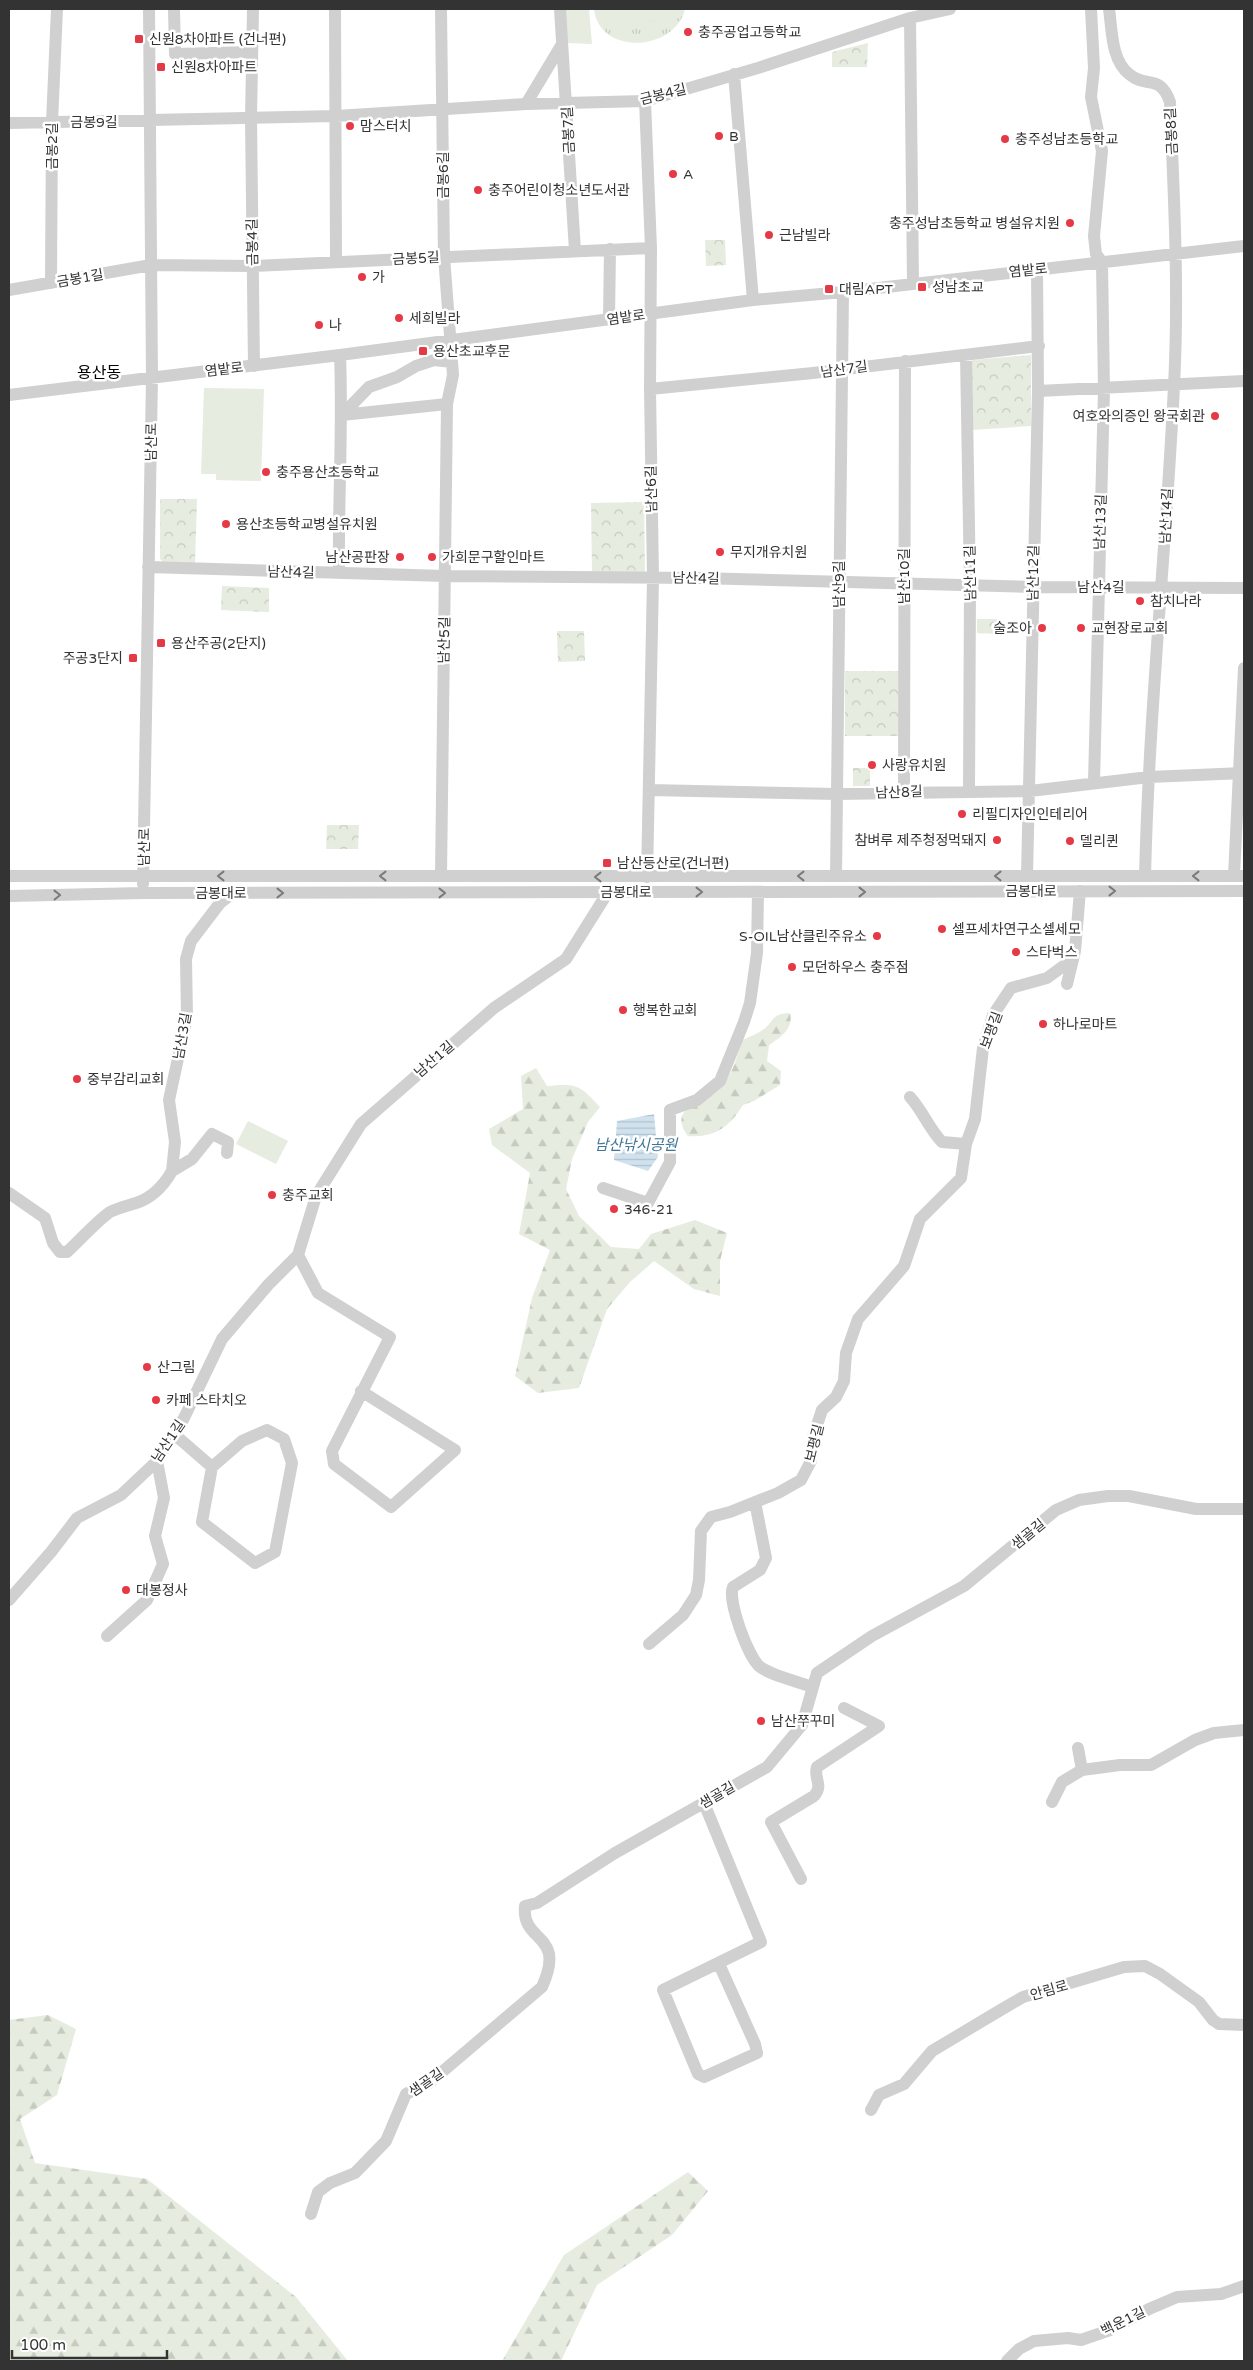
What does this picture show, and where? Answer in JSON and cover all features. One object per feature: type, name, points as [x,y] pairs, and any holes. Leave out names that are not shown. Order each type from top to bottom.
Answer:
[{"type":"street","name":"금봉2길","points":[[51,283],[52,122],[57,9]]},
{"type":"street","name":"남산로","points":[[143,894],[152,378],[149,9]]},
{"type":"street","points":[[174,9],[175,54],[252,52]]},
{"type":"street","name":"금봉4길","points":[[253,9],[251,118],[254,366]]},
{"type":"street","points":[[335,9],[336,262]]},
{"type":"street","name":"금봉6길","points":[[441,9],[444,256],[451,340]]},
{"type":"street","name":"금봉7길","points":[[560,9],[575,251]]},
{"type":"street","name":"금봉4길","points":[[150,121],[336,116],[526,104],[645,101],[910,18],[950,9]]},
{"type":"street","name":"남산13길","points":[[1091,9],[1094,68],[1091,97],[1102,151],[1094,236],[1096,254],[1102,262],[1104,390],[1094,782]]},
{"type":"street","name":"금봉8길","points":[[1109,9],[1117,58],[1122,67],[1128,74],[1138,80],[1159,84],[1166,91],[1170,102],[1176,255]]},
{"type":"street","points":[[910,18],[913,283]]},
{"type":"street","points":[[526,104],[562,44]]},
{"type":"street","points":[[734,74],[753,300]]},
{"type":"street","name":"남산6길","points":[[645,101],[651,248],[650,389],[653,578],[647,877]]},
{"type":"street","name":"금봉9길","points":[[9,123],[150,121]]},
{"type":"street","name":"염밭로","points":[[9,395],[254,366],[753,300],[843,292],[1244,246]]},
{"type":"street","name":"금봉5길","points":[[152,266],[252,266],[651,248]]},
{"type":"street","points":[[609,319],[610,249]]},
{"type":"street","name":"남산14길","points":[[1145,876],[1149,777],[1174,385],[1176,255]]},
{"type":"street","name":"금봉1길","points":[[9,290],[152,266]]},
{"type":"street","name":"남산12길","points":[[1027,876],[1030,791],[1032,587],[1039,346],[1037,269]]},
{"type":"street","name":"남산9길","points":[[836,876],[840,368],[843,292]]},
{"type":"street","name":"남산5길","points":[[441,876],[447,404],[453,375],[451,340]]},
{"type":"street","name":"남산7길","points":[[650,389],[1039,346]]},
{"type":"street","points":[[339,573],[338,484],[342,415],[340,355]]},
{"type":"street","name":"남산11길","points":[[966,355],[970,586],[970,790]]},
{"type":"street","points":[[342,415],[368,387],[434,360],[452,362]]},
{"type":"street","name":"남산10길","points":[[904,791],[905,361]]},
{"type":"street","points":[[1038,391],[1104,390],[1244,381]]},
{"type":"street","points":[[342,415],[447,404]]},
{"type":"street","name":"남산4길","points":[[148,568],[445,576],[839,582],[903,585],[1244,588]]},
{"type":"street","points":[[1239,876],[1244,668]]},
{"type":"street","points":[[1149,777],[1241,773]]},
{"type":"street","name":"남산8길","points":[[649,790],[837,794],[904,791],[1030,791],[1149,777]]},
{"type":"street","name":"금봉대로","points":[[9,876],[1239,876]]},
{"type":"street","points":[[1067,984],[1073,959],[1080,891]]},
{"type":"street","name":"금봉대로","points":[[9,896],[233,893],[1244,891]]},
{"type":"street","name":"남산1길","points":[[9,1600],[51,1552],[77,1518],[121,1495],[157,1461],[174,1434],[222,1339],[268,1285],[298,1255],[316,1196],[361,1124],[494,1008],[566,959],[608,892]]},
{"type":"street","points":[[603,1188],[648,1203],[670,1162],[670,1110],[696,1100],[720,1081],[750,1003],[758,953],[758,892]]},
{"type":"street","name":"남산3길","points":[[172,1171],[175,1142],[169,1100],[187,1017],[186,958],[190,941],[220,903],[233,893]]},
{"type":"street","name":"보평길","points":[[649,1644],[683,1615],[696,1595],[700,1580],[701,1531],[711,1517],[755,1502],[801,1480],[811,1461],[813,1437],[822,1410],[836,1397],[844,1381],[846,1353],[858,1319],[904,1266],[920,1219],[961,1178],[966,1144],[975,1119],[982,1048],[993,1015],[1011,988],[1047,978],[1073,959]]},
{"type":"street","points":[[910,1097],[918,1105],[932,1131],[942,1142],[966,1144]]},
{"type":"street","points":[[9,1193],[45,1218],[54,1243],[60,1252],[67,1252],[108,1213],[137,1203],[158,1190],[172,1171],[192,1159],[212,1134],[228,1142],[227,1153]]},
{"type":"street","points":[[298,1255],[318,1293],[390,1337],[361,1391],[332,1451],[334,1464],[391,1507],[454,1450],[361,1391]]},
{"type":"street","points":[[267,1430],[284,1440],[292,1463],[275,1552],[255,1563],[202,1522],[212,1467],[242,1441],[267,1430]]},
{"type":"street","points":[[174,1434],[212,1467]]},
{"type":"street","points":[[107,1636],[147,1600],[163,1564],[154,1536],[164,1498],[157,1461]]},
{"type":"street","name":"샘골길","points":[[311,2214],[318,2192],[330,2183],[355,2173],[386,2141],[406,2094],[429,2083],[542,1987],[549,1972],[548,1946],[540,1936],[529,1930],[524,1917],[525,1906],[537,1903],[615,1853],[767,1767],[802,1726],[817,1672],[872,1636],[964,1586],[1056,1510],[1079,1500],[1108,1496],[1129,1496],[1196,1509],[1244,1508]]},
{"type":"street","points":[[755,1502],[766,1558],[760,1570],[733,1587],[731,1596],[736,1616],[746,1644],[760,1667],[813,1687]]},
{"type":"street","points":[[801,1878],[771,1822],[819,1791],[817,1767],[878,1726],[844,1708]]},
{"type":"street","points":[[1052,1802],[1062,1782],[1082,1770],[1128,1765],[1151,1765],[1195,1740],[1214,1734],[1244,1730]]},
{"type":"street","points":[[1078,1748],[1082,1770]]},
{"type":"street","points":[[704,1803],[760,1938],[758,1945],[663,1990],[698,2074],[704,2077],[757,2053],[755,2044],[719,1964]]},
{"type":"street","name":"안림로","points":[[871,2110],[879,2095],[904,2084],[932,2051],[1023,1997],[1124,1967],[1146,1966],[1199,2002],[1213,2020],[1219,2024],[1244,2025]]},
{"type":"street","name":"백운1길","points":[[1007,2361],[1019,2349],[1034,2340],[1068,2338],[1081,2340],[1110,2330],[1148,2309],[1177,2297],[1221,2294],[1244,2286]]},
{"type":"green space","points":[[564,9],[589,9],[592,44],[567,43]]},
{"type":"green space","points":[[594,9],[685,9],[678,23],[667,34],[653,40],[638,43],[622,41],[609,35],[599,24]]},
{"type":"green space","points":[[604,9],[680,9],[681,18],[606,26]]},
{"type":"green space","points":[[868,43],[867,67],[832,67],[832,52]]},
{"type":"green space","points":[[705,240],[725,240],[726,265],[706,266]]},
{"type":"green space","points":[[1031,355],[1031,426],[972,430],[972,360]]},
{"type":"green space","points":[[204,388],[264,389],[261,481],[216,480],[216,474],[201,474]]},
{"type":"green space","points":[[160,499],[197,499],[195,563],[163,562],[160,559]]},
{"type":"green space","points":[[644,502],[645,572],[592,572],[591,503]]},
{"type":"green space","points":[[222,586],[269,588],[269,612],[221,610]]},
{"type":"green space","points":[[977,619],[997,619],[997,634],[977,633]]},
{"type":"green space","points":[[557,631],[584,631],[585,661],[558,662]]},
{"type":"green space","points":[[845,671],[899,671],[899,736],[845,736]]},
{"type":"green space","points":[[853,768],[870,768],[870,786],[853,786]]},
{"type":"green space","points":[[327,825],[359,825],[358,849],[326,849]]},
{"type":"green space","points":[[790,1013],[791,1018],[788,1028],[782,1036],[769,1045],[767,1061],[781,1071],[780,1085],[754,1101],[743,1105],[727,1125],[720,1130],[706,1135],[688,1136],[681,1120],[683,1114],[722,1085],[733,1069],[742,1040],[764,1029],[776,1016]]},
{"type":"green space","points":[[536,1068],[547,1086],[565,1085],[577,1087],[588,1094],[600,1107],[588,1122],[572,1159],[566,1189],[579,1216],[611,1247],[639,1249],[651,1234],[695,1220],[727,1233],[720,1261],[720,1296],[694,1289],[654,1261],[630,1282],[607,1309],[579,1388],[538,1393],[515,1376],[532,1298],[550,1250],[519,1234],[530,1173],[492,1145],[489,1129],[523,1109],[521,1076]]},
{"type":"green space","points":[[248,1121],[288,1141],[276,1164],[236,1144]]},
{"type":"green space","points":[[48,2015],[76,2029],[57,2095],[20,2119],[35,2163],[147,2179],[296,2297],[348,2361],[9,2361],[9,2020]]},
{"type":"green space","points":[[688,2172],[708,2191],[672,2235],[597,2285],[561,2361],[502,2361],[564,2255]]},
{"type":"water","name":"남산낚시공원","points":[[654,1114],[658,1157],[648,1171],[614,1160],[617,1121]]},
{"type":"place","name":"충주공업고등학교","points":[[688,32]]},
{"type":"place","name":"신원8차아파트 (건너편)","points":[[139,39]]},
{"type":"place","name":"신원8차아파트","points":[[161,67]]},
{"type":"place","name":"맘스터치","points":[[350,126]]},
{"type":"place","name":"B","points":[[719,136]]},
{"type":"place","name":"충주성남초등학교","points":[[1005,139]]},
{"type":"place","name":"A","points":[[673,174]]},
{"type":"place","name":"충주어린이청소년도서관","points":[[478,190]]},
{"type":"place","name":"충주성남초등학교 병설유치원","points":[[1070,223]]},
{"type":"place","name":"근남빌라","points":[[769,235]]},
{"type":"place","name":"가","points":[[362,277]]},
{"type":"place","name":"성남초교","points":[[922,287]]},
{"type":"place","name":"대림APT","points":[[829,289]]},
{"type":"place","name":"세희빌라","points":[[399,318]]},
{"type":"place","name":"나","points":[[319,325]]},
{"type":"place","name":"용산초교후문","points":[[423,351]]},
{"type":"place","name":"여호와의증인 왕국회관","points":[[1215,416]]},
{"type":"place","name":"충주용산초등학교","points":[[266,472]]},
{"type":"place","name":"용산초등학교병설유치원","points":[[226,524]]},
{"type":"place","name":"무지개유치원","points":[[720,552]]},
{"type":"place","name":"남산공판장","points":[[400,557]]},
{"type":"place","name":"가희문구할인마트","points":[[432,557]]},
{"type":"place","name":"참치나라","points":[[1140,601]]},
{"type":"place","name":"술조아","points":[[1042,628]]},
{"type":"place","name":"교현장로교회","points":[[1081,628]]},
{"type":"place","name":"용산주공(2단지)","points":[[161,643]]},
{"type":"place","name":"주공3단지","points":[[133,658]]},
{"type":"place","name":"사랑유치원","points":[[872,765]]},
{"type":"place","name":"리필디자인인테리어","points":[[962,814]]},
{"type":"place","name":"참벼루 제주청정먹돼지","points":[[997,840]]},
{"type":"place","name":"델리퀸","points":[[1070,841]]},
{"type":"place","name":"남산등산로(건너편)","points":[[607,863]]},
{"type":"place","name":"셀프세차연구소셀세모","points":[[942,929]]},
{"type":"place","name":"S-OIL남산클린주유소","points":[[877,936]]},
{"type":"place","name":"스타벅스","points":[[1016,952]]},
{"type":"place","name":"모던하우스 충주점","points":[[792,967]]},
{"type":"place","name":"행복한교회","points":[[623,1010]]},
{"type":"place","name":"하나로마트","points":[[1043,1024]]},
{"type":"place","name":"중부감리교회","points":[[77,1079]]},
{"type":"place","name":"충주교회","points":[[272,1195]]},
{"type":"place","name":"346-21","points":[[614,1209]]},
{"type":"place","name":"산그림","points":[[147,1367]]},
{"type":"place","name":"카페 스타치오","points":[[156,1400]]},
{"type":"place","name":"대봉정사","points":[[126,1590]]},
{"type":"place","name":"남산쭈꾸미","points":[[761,1721]]},
{"type":"district","name":"용산동","points":[[99,372]]}]
